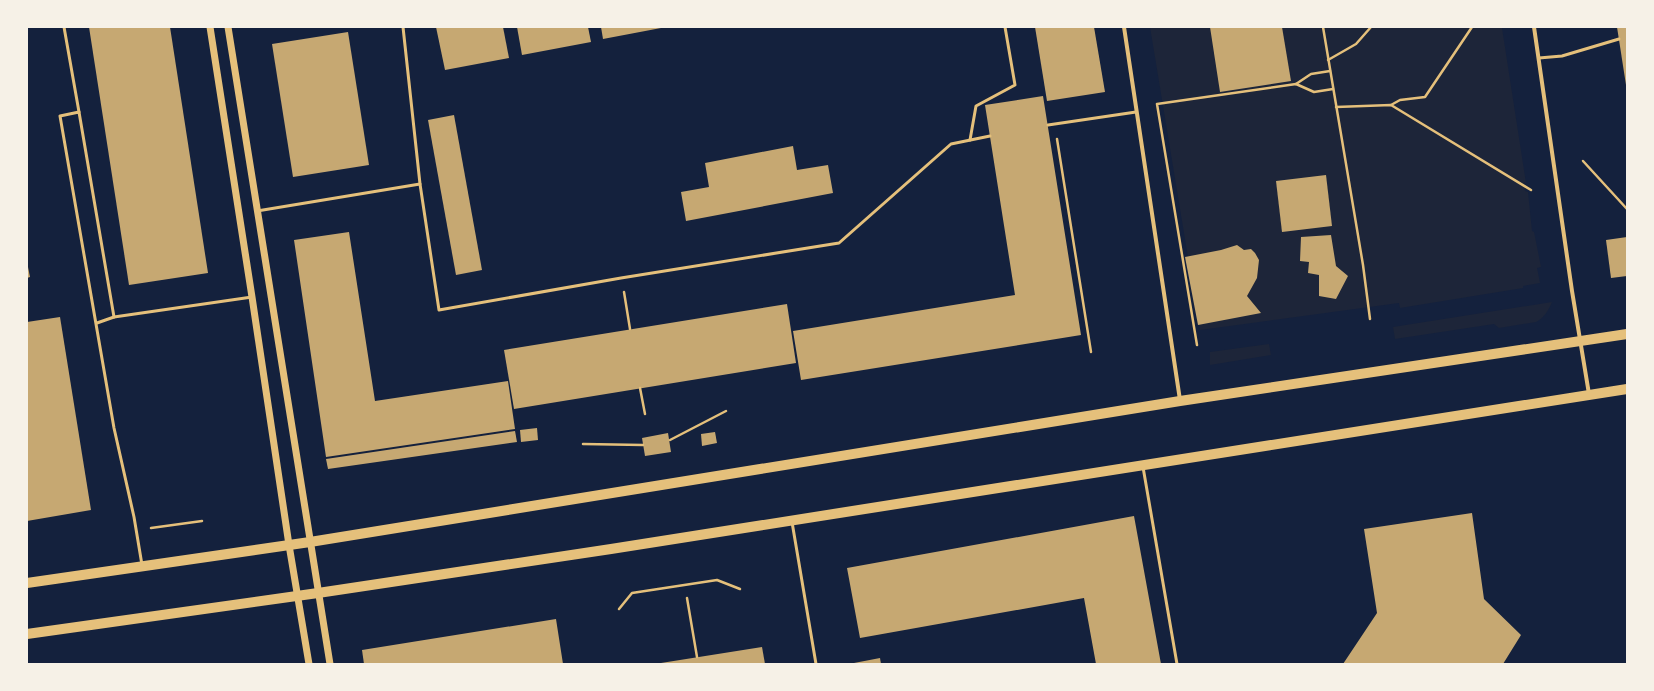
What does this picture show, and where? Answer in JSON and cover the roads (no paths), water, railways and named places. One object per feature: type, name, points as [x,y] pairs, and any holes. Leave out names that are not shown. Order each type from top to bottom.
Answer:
[{"type":"main road","points":[[27,583],[142,565],[310,542],[1180,401],[1627,334]]},
{"type":"main road","points":[[27,634],[318,593],[1627,389]]},
{"type":"street","points":[[210,27],[289,545],[309,664]]},
{"type":"street","points":[[228,27],[330,664]]},
{"type":"street","points":[[1124,27],[1180,401]]},
{"type":"street","points":[[1534,27],[1589,395]]},
{"type":"lane","points":[[64,27],[114,317]]},
{"type":"lane","points":[[403,27],[420,184],[439,310],[839,242],[951,144],[990,136]]},
{"type":"lane","points":[[970,140],[976,106],[1015,85],[1005,27]]},
{"type":"lane","points":[[1539,58],[1562,56],[1619,39]]},
{"type":"lane","points":[[79,112],[60,116],[114,428],[142,565]]},
{"type":"lane","points":[[1048,125],[1136,112]]},
{"type":"lane","points":[[257,211],[420,184]]},
{"type":"lane","points":[[97,323],[114,317],[252,297]]},
{"type":"lane","points":[[1142,465],[1177,664]]},
{"type":"lane","points":[[791,520],[816,664]]}]
